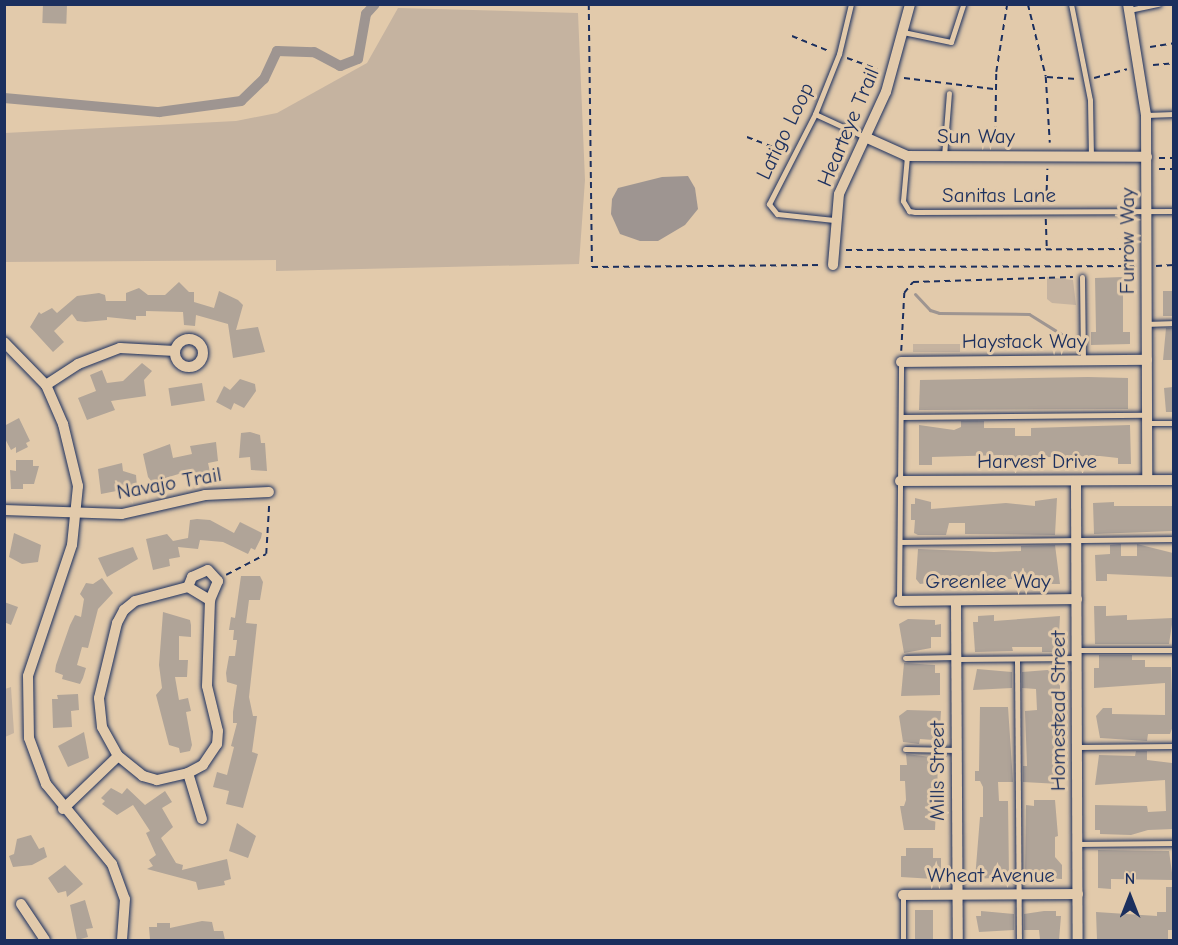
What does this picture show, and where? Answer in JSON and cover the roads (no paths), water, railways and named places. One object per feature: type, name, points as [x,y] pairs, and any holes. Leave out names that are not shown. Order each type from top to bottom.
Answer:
[{"type":"street","name":"Hearteye Trail","points":[[833,266],[834,220],[843,184],[886,92],[910,4]]},
{"type":"street","name":"Furrow Way","points":[[1128,7],[1146,115],[1147,480]]},
{"type":"street","name":"Sun Way","points":[[865,137],[907,156],[1147,157]]},
{"type":"street","points":[[4,342],[46,386],[74,458],[77,513],[64,576],[32,660],[26,707],[35,760],[63,809],[112,864],[124,899],[122,940]]},
{"type":"street","points":[[46,386],[78,364],[120,348],[175,351]]},
{"type":"street","name":"Haystack Way","points":[[901,362],[1147,360]]},
{"type":"street","name":"Harvest Drive","points":[[900,481],[1173,480]]},
{"type":"street","name":"Homestead Street","points":[[1076,481],[1078,940]]},
{"type":"street","name":"Navajo Trail","points":[[4,510],[122,514],[205,495],[269,492]]},
{"type":"street","points":[[188,587],[192,577],[200,570],[208,570],[218,581],[210,600],[207,686],[217,744],[203,765],[188,773],[156,780],[143,776],[118,756],[98,715],[117,623],[135,601],[188,587],[210,600]]},
{"type":"street","name":"Greenlee Way","points":[[899,601],[1077,600]]},
{"type":"street","name":"Mills Street","points":[[956,601],[958,940]]},
{"type":"street","points":[[63,809],[118,756]]},
{"type":"street","points":[[188,773],[202,819]]},
{"type":"street","name":"Wheat Avenue","points":[[903,895],[1078,894]]},
{"type":"street","points":[[21,904],[45,940]]},
{"type":"lane","name":"Latigo Loop","points":[[834,220],[770,210],[771,200],[815,114],[838,54],[851,4]]},
{"type":"lane","points":[[903,32],[951,42],[963,4]]},
{"type":"lane","points":[[1071,4],[1090,100],[1091,156]]},
{"type":"lane","points":[[1128,7],[1158,4]]},
{"type":"lane","points":[[944,156],[949,93]]},
{"type":"lane","name":"Sun Way","points":[[815,114],[865,137]]},
{"type":"lane","points":[[1146,115],[1173,114]]},
{"type":"lane","name":"Sanitas Lane","points":[[907,156],[903,201],[909,211],[1148,211]]},
{"type":"lane","points":[[1148,211],[1173,211]]},
{"type":"lane","points":[[1082,277],[1083,361]]},
{"type":"lane","points":[[1147,324],[1173,323]]},
{"type":"lane","points":[[899,601],[901,362]]},
{"type":"lane","points":[[901,417],[1147,419],[1173,423]]},
{"type":"lane","points":[[900,542],[1173,539]]},
{"type":"lane","points":[[904,658],[1017,659],[1173,650]]},
{"type":"lane","points":[[1017,659],[1019,940]]},
{"type":"lane","points":[[1078,747],[1173,746]]},
{"type":"lane","points":[[905,748],[957,750]]},
{"type":"lane","points":[[1078,844],[1173,843]]},
{"type":"lane","points":[[903,895],[903,940]]},
{"type":"waterway","points":[[4,98],[159,112],[241,101],[264,79],[277,51],[314,52],[340,66],[358,59],[366,14],[375,4]]},
{"type":"waterway","points":[[915,294],[930,310],[939,313],[1029,314],[1061,334]]}]
